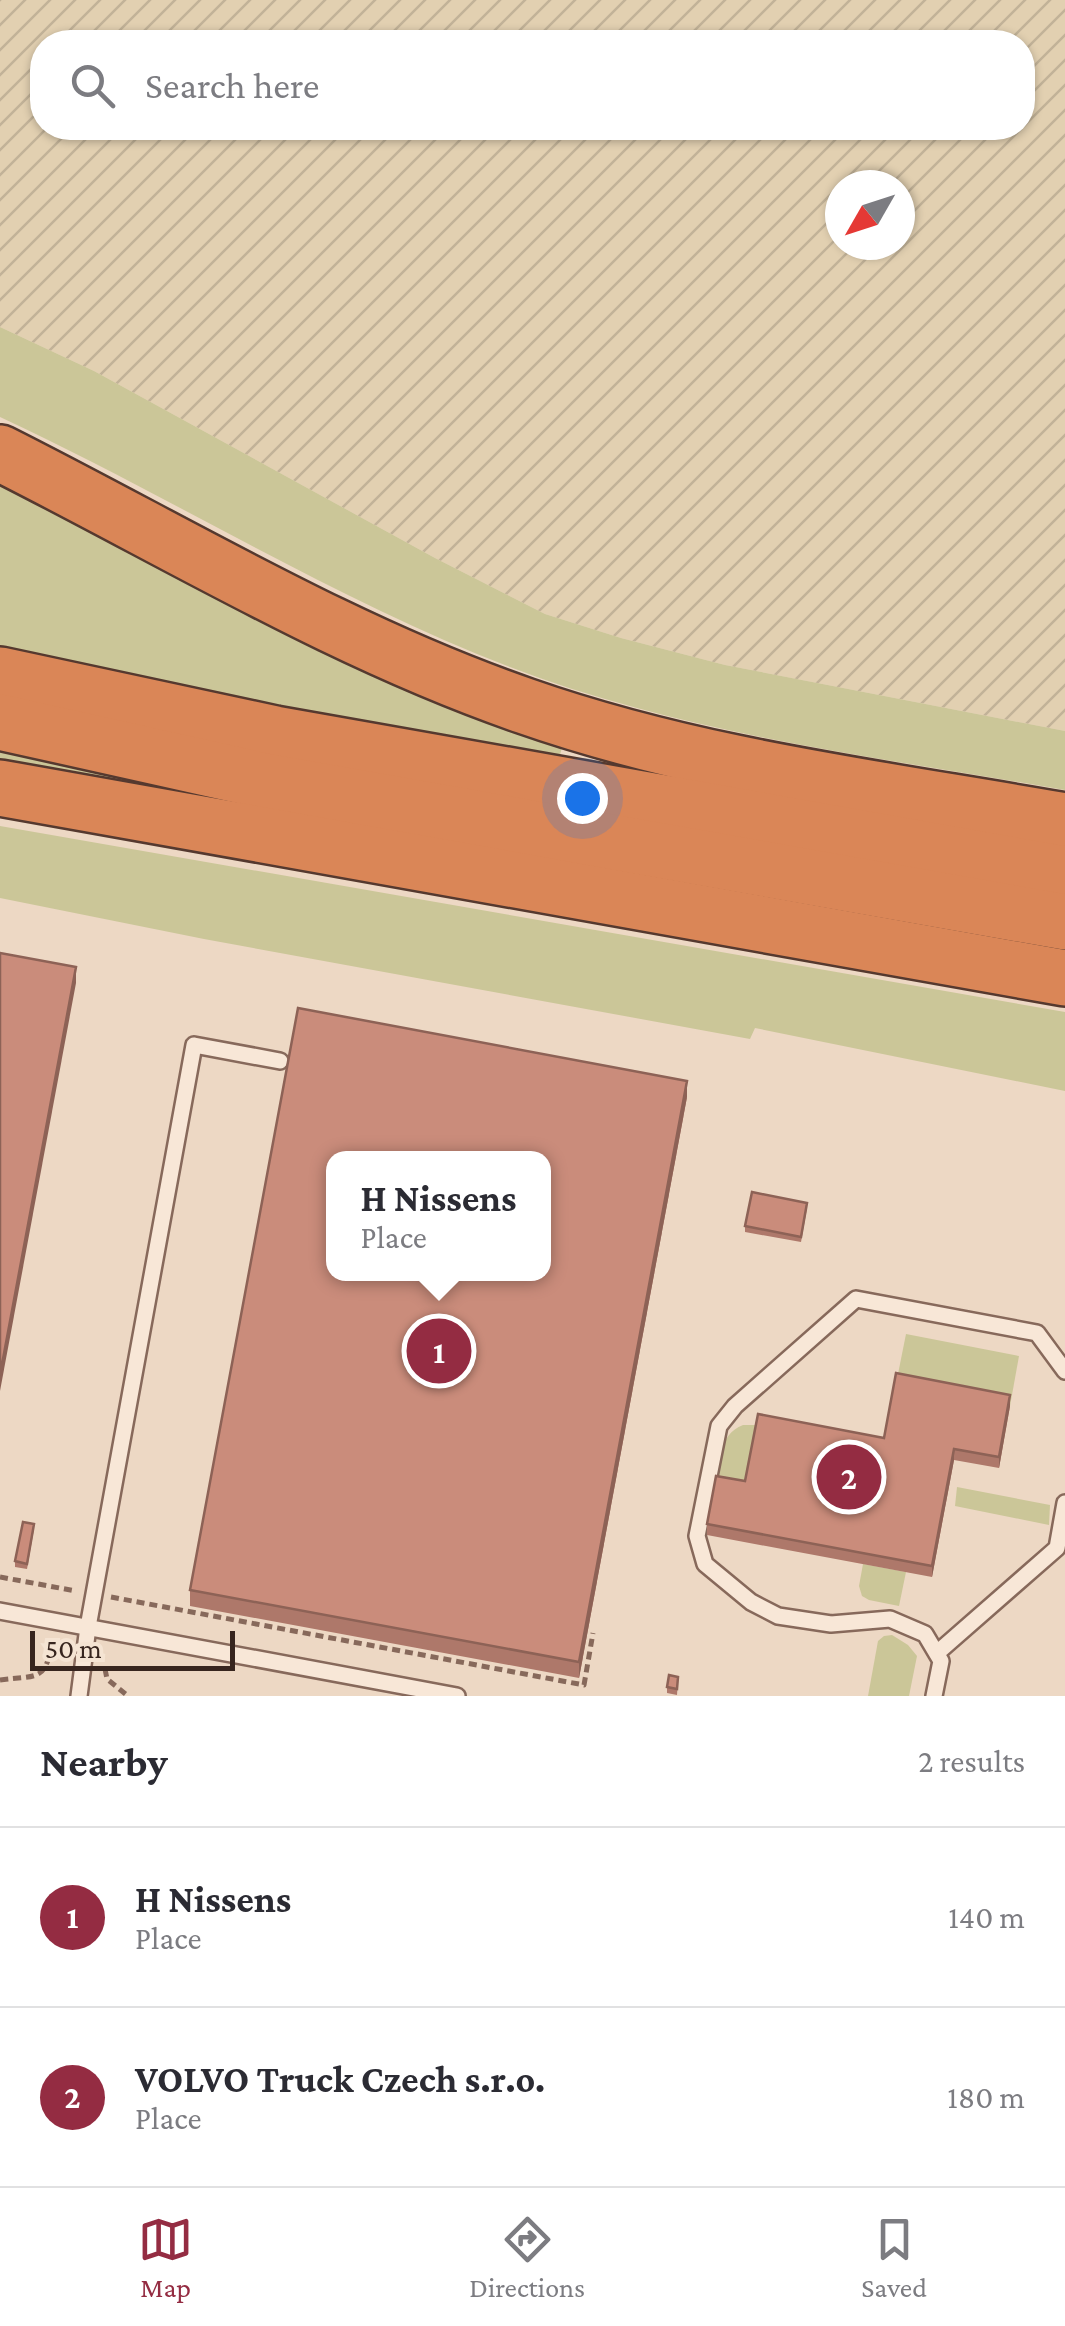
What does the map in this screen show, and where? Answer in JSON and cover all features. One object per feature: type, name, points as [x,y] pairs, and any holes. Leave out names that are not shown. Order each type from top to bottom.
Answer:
[{"type":"highway","points":[[0,453],[308,612],[443,675],[524,706],[716,760],[1065,821]]},
{"type":"highway","points":[[0,676],[295,738],[1065,874]]},
{"type":"highway","points":[[0,722],[265,780],[1065,922]]},
{"type":"highway","points":[[0,788],[1065,978]]},
{"type":"lane","points":[[79,1696],[88,1627],[194,1045],[280,1060]]},
{"type":"lane","points":[[934,1696],[941,1661],[925,1634],[890,1619],[831,1624],[778,1616],[751,1602],[705,1564],[698,1536],[719,1426],[734,1406],[856,1299],[1037,1333],[1065,1371]]},
{"type":"lane","points":[[936,1652],[1057,1548],[1065,1503]]},
{"type":"lane","points":[[0,1611],[458,1696]]},
{"type":"path","points":[[0,1576],[584,1685],[593,1633]]},
{"type":"path","points":[[0,1680],[40,1675],[47,1668],[51,1646]]},
{"type":"shaded area","points":[[0,0],[1065,0],[1065,731],[725,665],[621,638],[545,614],[94,371],[0,327]]},
{"type":"shaded area","points":[[0,327],[94,371],[545,614],[725,665],[1065,731],[1065,790],[714,727],[576,690],[444,640],[0,417]]},
{"type":"shaded area","points":[[0,476],[563,743],[558,763],[0,654]]},
{"type":"shaded area","points":[[0,744],[256,799],[253,817],[0,772]]},
{"type":"shaded area","points":[[0,826],[1065,1012],[1065,1091],[755,1028],[750,1039],[0,898]]},
{"type":"shaded area","points":[[906,1334],[1019,1356],[1010,1406],[896,1384]]},
{"type":"shaded area","points":[[743,1425],[758,1425],[745,1492],[714,1486],[724,1443]]},
{"type":"shaded area","points":[[957,1487],[1050,1505],[1049,1525],[955,1506]]},
{"type":"shaded area","points":[[863,1564],[906,1572],[899,1606],[862,1596],[859,1586]]},
{"type":"shaded area","points":[[892,1635],[917,1656],[909,1696],[868,1696],[878,1641]]},
{"type":"building","points":[[0,953],[76,967],[0,1375]]},
{"type":"building","points":[[298,1008],[687,1081],[579,1662],[190,1590]]},
{"type":"building","points":[[752,1192],[807,1203],[801,1237],[745,1226]]},
{"type":"building","points":[[896,1373],[1010,1395],[999,1457],[954,1449],[932,1566],[707,1524],[716,1476],[745,1481],[758,1414],[884,1438]]},
{"type":"building","points":[[23,1522],[34,1524],[27,1564],[15,1561]]},
{"type":"building","points":[[669,1675],[678,1677],[677,1689],[667,1687]]},
{"type":"place","name":"H Nissens","points":[[439,1351]]},
{"type":"place","name":"VOLVO Truck Czech s.r.o.","points":[[849,1477]]}]
